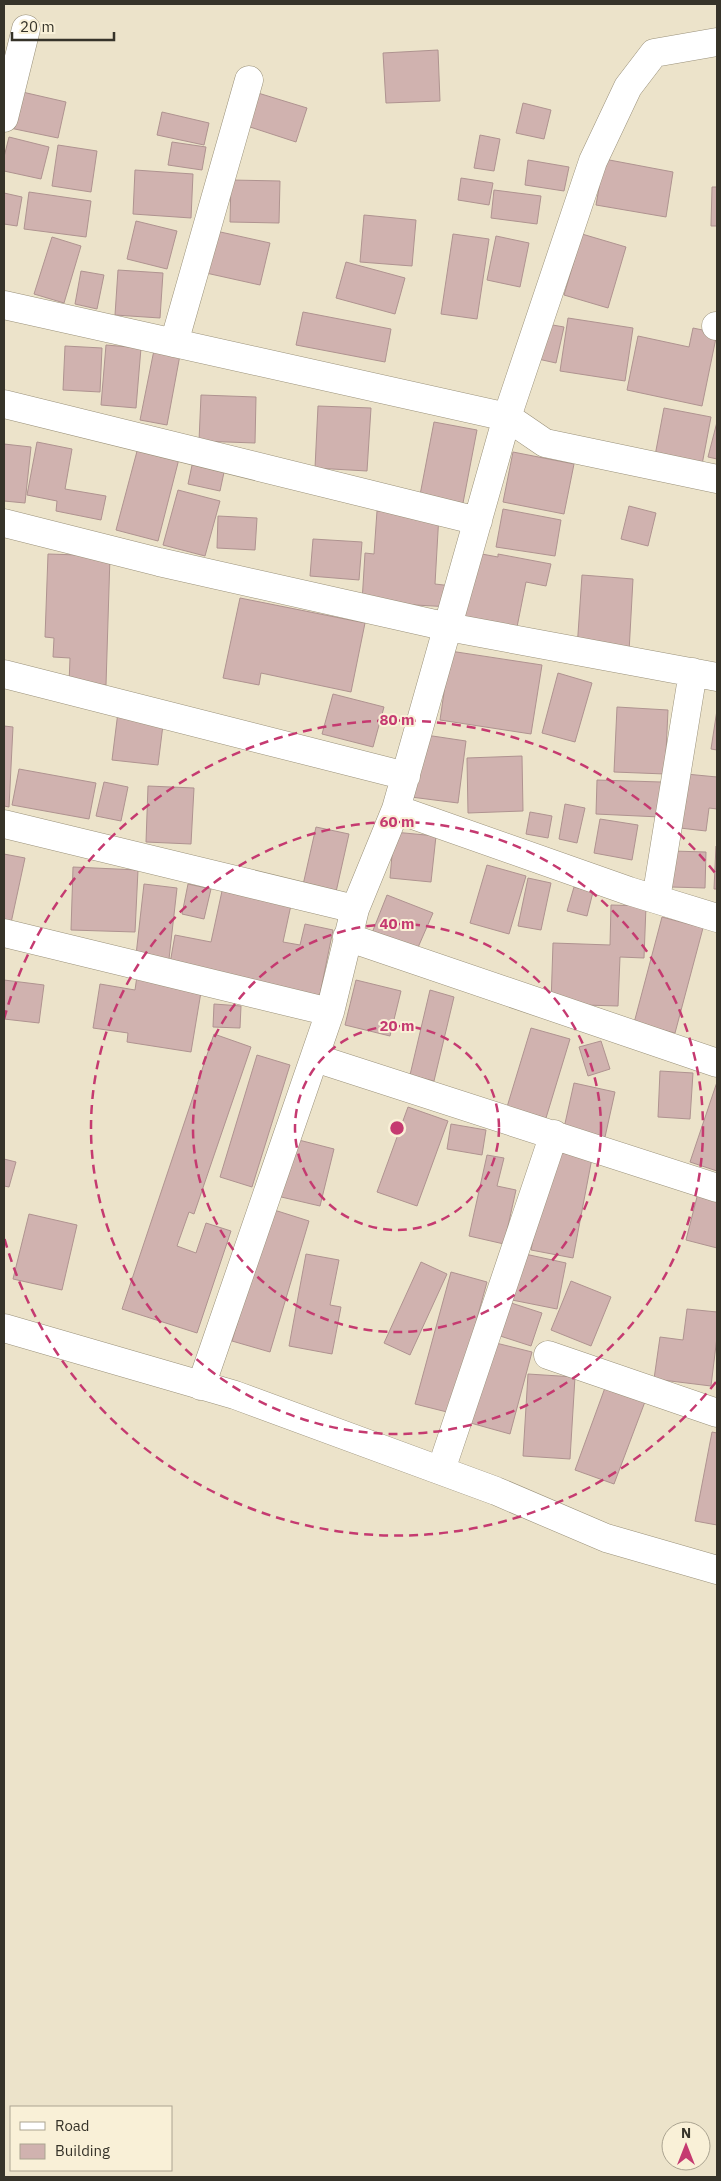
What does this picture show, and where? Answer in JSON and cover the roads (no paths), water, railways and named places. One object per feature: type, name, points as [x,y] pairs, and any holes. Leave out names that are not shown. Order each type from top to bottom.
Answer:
[{"type":"street","points":[[4,118],[26,29]]},
{"type":"street","points":[[201,1386],[330,1012],[355,909],[396,809],[507,418],[593,161],[628,87],[654,53],[717,42]]},
{"type":"street","points":[[174,343],[248,80]]},
{"type":"street","points":[[4,305],[507,418],[545,443],[717,479]]},
{"type":"street","points":[[4,404],[478,521]]},
{"type":"street","points":[[4,523],[159,562],[448,627],[705,674],[656,899]]},
{"type":"street","points":[[4,674],[406,776]]},
{"type":"street","points":[[396,809],[656,899],[717,918]]},
{"type":"street","points":[[4,824],[355,909]]},
{"type":"street","points":[[4,933],[330,1012]]},
{"type":"street","points":[[347,937],[717,1063]]},
{"type":"street","points":[[315,1058],[717,1188]]},
{"type":"street","points":[[442,1470],[554,1134]]},
{"type":"street","points":[[4,1328],[244,1398],[442,1470],[606,1538],[717,1570]]},
{"type":"street","points":[[548,1355],[717,1413]]}]
